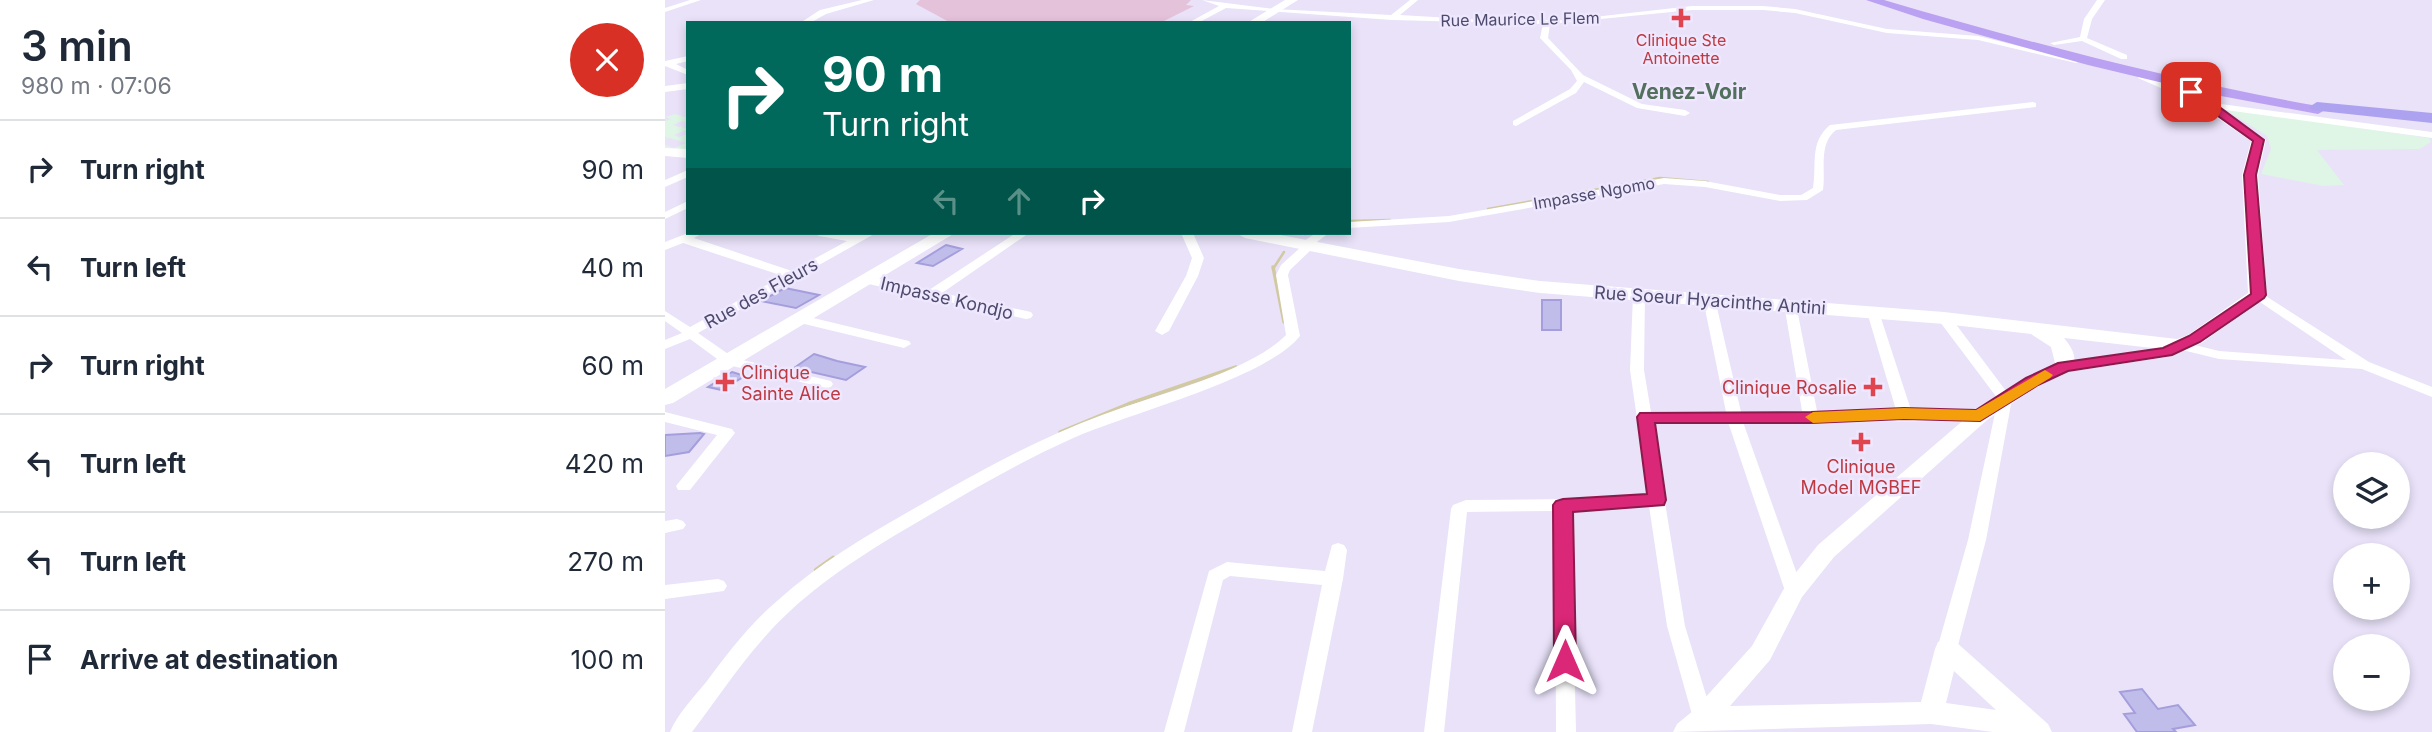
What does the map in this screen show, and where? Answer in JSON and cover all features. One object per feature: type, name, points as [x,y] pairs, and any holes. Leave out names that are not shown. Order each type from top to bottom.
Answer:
[{"type":"highway","points":[[2317,109],[2432,120]]},
{"type":"main road","points":[[1256,21],[1293,0]]},
{"type":"main road","points":[[1872,0],[2018,42],[2076,54],[2144,78],[2205,104],[2259,140],[2250,175],[2259,295],[2195,339],[2179,345]]},
{"type":"main road","points":[[1906,10],[2187,81],[2317,109]]},
{"type":"main road","points":[[2018,42],[2076,54],[2117,56],[2187,81],[2317,109]]},
{"type":"main road","points":[[2076,54],[2117,56]]},
{"type":"main road","points":[[2144,78],[2187,81],[2205,104]]},
{"type":"main road","points":[[665,152],[686,153]]},
{"type":"main road","points":[[665,398],[943,235]]},
{"type":"main road","name":"Rue Soeur Hyacinthe Antini","points":[[1262,235],[1312,241],[1517,284],[1944,318],[2179,345]]},
{"type":"main road","points":[[2034,329],[2047,335],[2063,348],[2064,367]]},
{"type":"street","points":[[665,10],[697,0]]},
{"type":"street","points":[[808,21],[837,8],[870,0]]},
{"type":"street","name":"Rue Maurice Le Flem","points":[[1206,0],[1225,6],[1274,11],[1392,18],[1547,22],[1692,8],[1763,8],[1795,11],[1875,29],[2018,42]]},
{"type":"street","points":[[1392,18],[1414,0]]},
{"type":"street","points":[[2076,54],[2084,38],[2088,19],[2101,0]]},
{"type":"street","points":[[824,4],[837,8]]},
{"type":"street","points":[[1196,21],[1225,6]]},
{"type":"street","points":[[1326,21],[1336,15]]},
{"type":"street","points":[[1547,22],[1545,40],[1580,77],[1640,106],[1685,113]]},
{"type":"street","points":[[2084,38],[2117,56]]},
{"type":"street","points":[[666,63],[686,58]]},
{"type":"street","points":[[666,63],[686,72]]},
{"type":"street","points":[[1516,123],[1573,91],[1579,85],[1580,77]]},
{"type":"street","points":[[665,89],[686,86]]},
{"type":"street","points":[[2205,104],[2432,135]]},
{"type":"street","name":"Impasse Ngomo","points":[[1351,225],[1449,219],[1664,181],[1705,184],[1780,198],[1803,198],[1818,190],[1823,137],[1833,127],[2033,105]]},
{"type":"street","points":[[665,184],[686,174]]},
{"type":"street","points":[[665,216],[686,205]]},
{"type":"street","points":[[665,246],[693,235]]},
{"type":"street","points":[[930,295],[1020,235]]},
{"type":"street","points":[[1162,331],[1192,276],[1198,258],[1188,235]]},
{"type":"street","name":"Rue des Fleurs","points":[[665,345],[864,236]]},
{"type":"street","points":[[684,239],[793,275]]},
{"type":"street","points":[[680,732],[743,651],[781,608],[816,578],[862,547],[1004,465],[1067,434],[1251,365],[1282,347],[1293,336],[1282,275],[1285,268],[1312,241]]},
{"type":"street","name":"Impasse Kondjo","points":[[868,280],[1026,315]]},
{"type":"street","points":[[1639,295],[1637,370],[1694,725]]},
{"type":"street","points":[[2259,295],[2364,365],[2432,392]]},
{"type":"street","points":[[1709,299],[1735,419],[1794,591]]},
{"type":"street","points":[[1790,304],[1811,418]]},
{"type":"street","points":[[1873,312],[1904,413]]},
{"type":"street","points":[[665,315],[729,361],[825,384]]},
{"type":"street","points":[[801,318],[904,344]]},
{"type":"street","points":[[1931,713],[1979,528],[2005,399],[1944,318]]},
{"type":"street","points":[[1694,725],[1761,653],[1794,591],[1807,572],[1840,536],[1980,416],[2040,377],[2064,367],[2167,352],[2179,345],[2219,355],[2364,365]]},
{"type":"street","points":[[1646,417],[1811,418],[1904,413],[1980,416]]},
{"type":"street","points":[[665,417],[727,433],[684,486]]},
{"type":"street","points":[[1434,732],[1458,512],[1466,506],[1657,500]]},
{"type":"street","points":[[1563,505],[1566,732]]},
{"type":"street","points":[[1302,732],[1338,550]]},
{"type":"street","points":[[1174,732],[1215,576],[1227,569],[1334,579]]},
{"type":"street","points":[[665,592],[717,586]]},
{"type":"street","points":[[1947,649],[2039,732]]},
{"type":"street","points":[[1694,725],[1931,713],[1988,719],[2023,732]]},
{"type":"shaded area","points":[[920,0],[1191,0],[1186,5],[1194,6],[1164,21],[947,21],[916,4]]},
{"type":"shaded area","points":[[2223,108],[2429,138],[2431,142],[2420,149],[2317,150],[2344,185],[2323,186],[2261,174],[2271,149],[2267,136]]},
{"type":"shaded area","points":[[675,114],[686,117],[686,122],[682,121],[673,125],[679,127],[686,125],[681,127],[686,130],[674,135],[679,137],[686,135],[686,143],[670,138],[665,140],[668,138],[665,137],[665,121],[671,119],[665,117]]},
{"type":"shaded area","points":[[686,143],[686,150],[665,148],[665,145],[674,148]]},
{"type":"building","points":[[946,245],[962,249],[933,266],[917,263]]},
{"type":"building","points":[[785,288],[819,295],[796,308],[761,301]]},
{"type":"building","points":[[1542,300],[1561,300],[1561,330],[1542,330]]},
{"type":"building","points":[[814,354],[865,367],[846,380],[794,368]]},
{"type":"building","name":"Clinique Sainte Alice","points":[[732,372],[745,376],[721,390],[708,387]]},
{"type":"building","points":[[704,434],[689,452],[665,456],[665,435]]},
{"type":"building","points":[[2142,689],[2158,709],[2178,705],[2195,725],[2173,729],[2176,732],[2137,732],[2124,714],[2135,713],[2120,692]]},
{"type":"waterway","points":[[1488,209],[1660,178],[1708,182]]},
{"type":"waterway","points":[[1351,221],[1390,220]]},
{"type":"waterway","points":[[1273,269],[1284,252]]},
{"type":"waterway","points":[[1273,269],[1284,322]]},
{"type":"waterway","points":[[1060,432],[1128,404],[1236,367]]},
{"type":"waterway","points":[[816,570],[833,558]]},
{"type":"slow traffic","points":[[1813,417],[1904,413],[1980,416],[2045,375]]},
{"type":"place","name":"Clinique Ste Antoinette","points":[[1681,18]]},
{"type":"place","name":"Clinique Sainte Alice","points":[[725,382]]},
{"type":"place","name":"Clinique Rosalie","points":[[1873,387]]},
{"type":"place","name":"Clinique Model MGBEF","points":[[1861,442]]},
{"type":"district","name":"Venez-Voir","points":[[1689,91]]},
{"type":"route","points":[[1565,661],[1563,505],[1657,500],[1646,417],[1811,418],[1904,413],[1980,416],[2032,382],[2064,367],[2167,352],[2195,339],[2259,295],[2250,175],[2259,140],[2191,92]]}]
